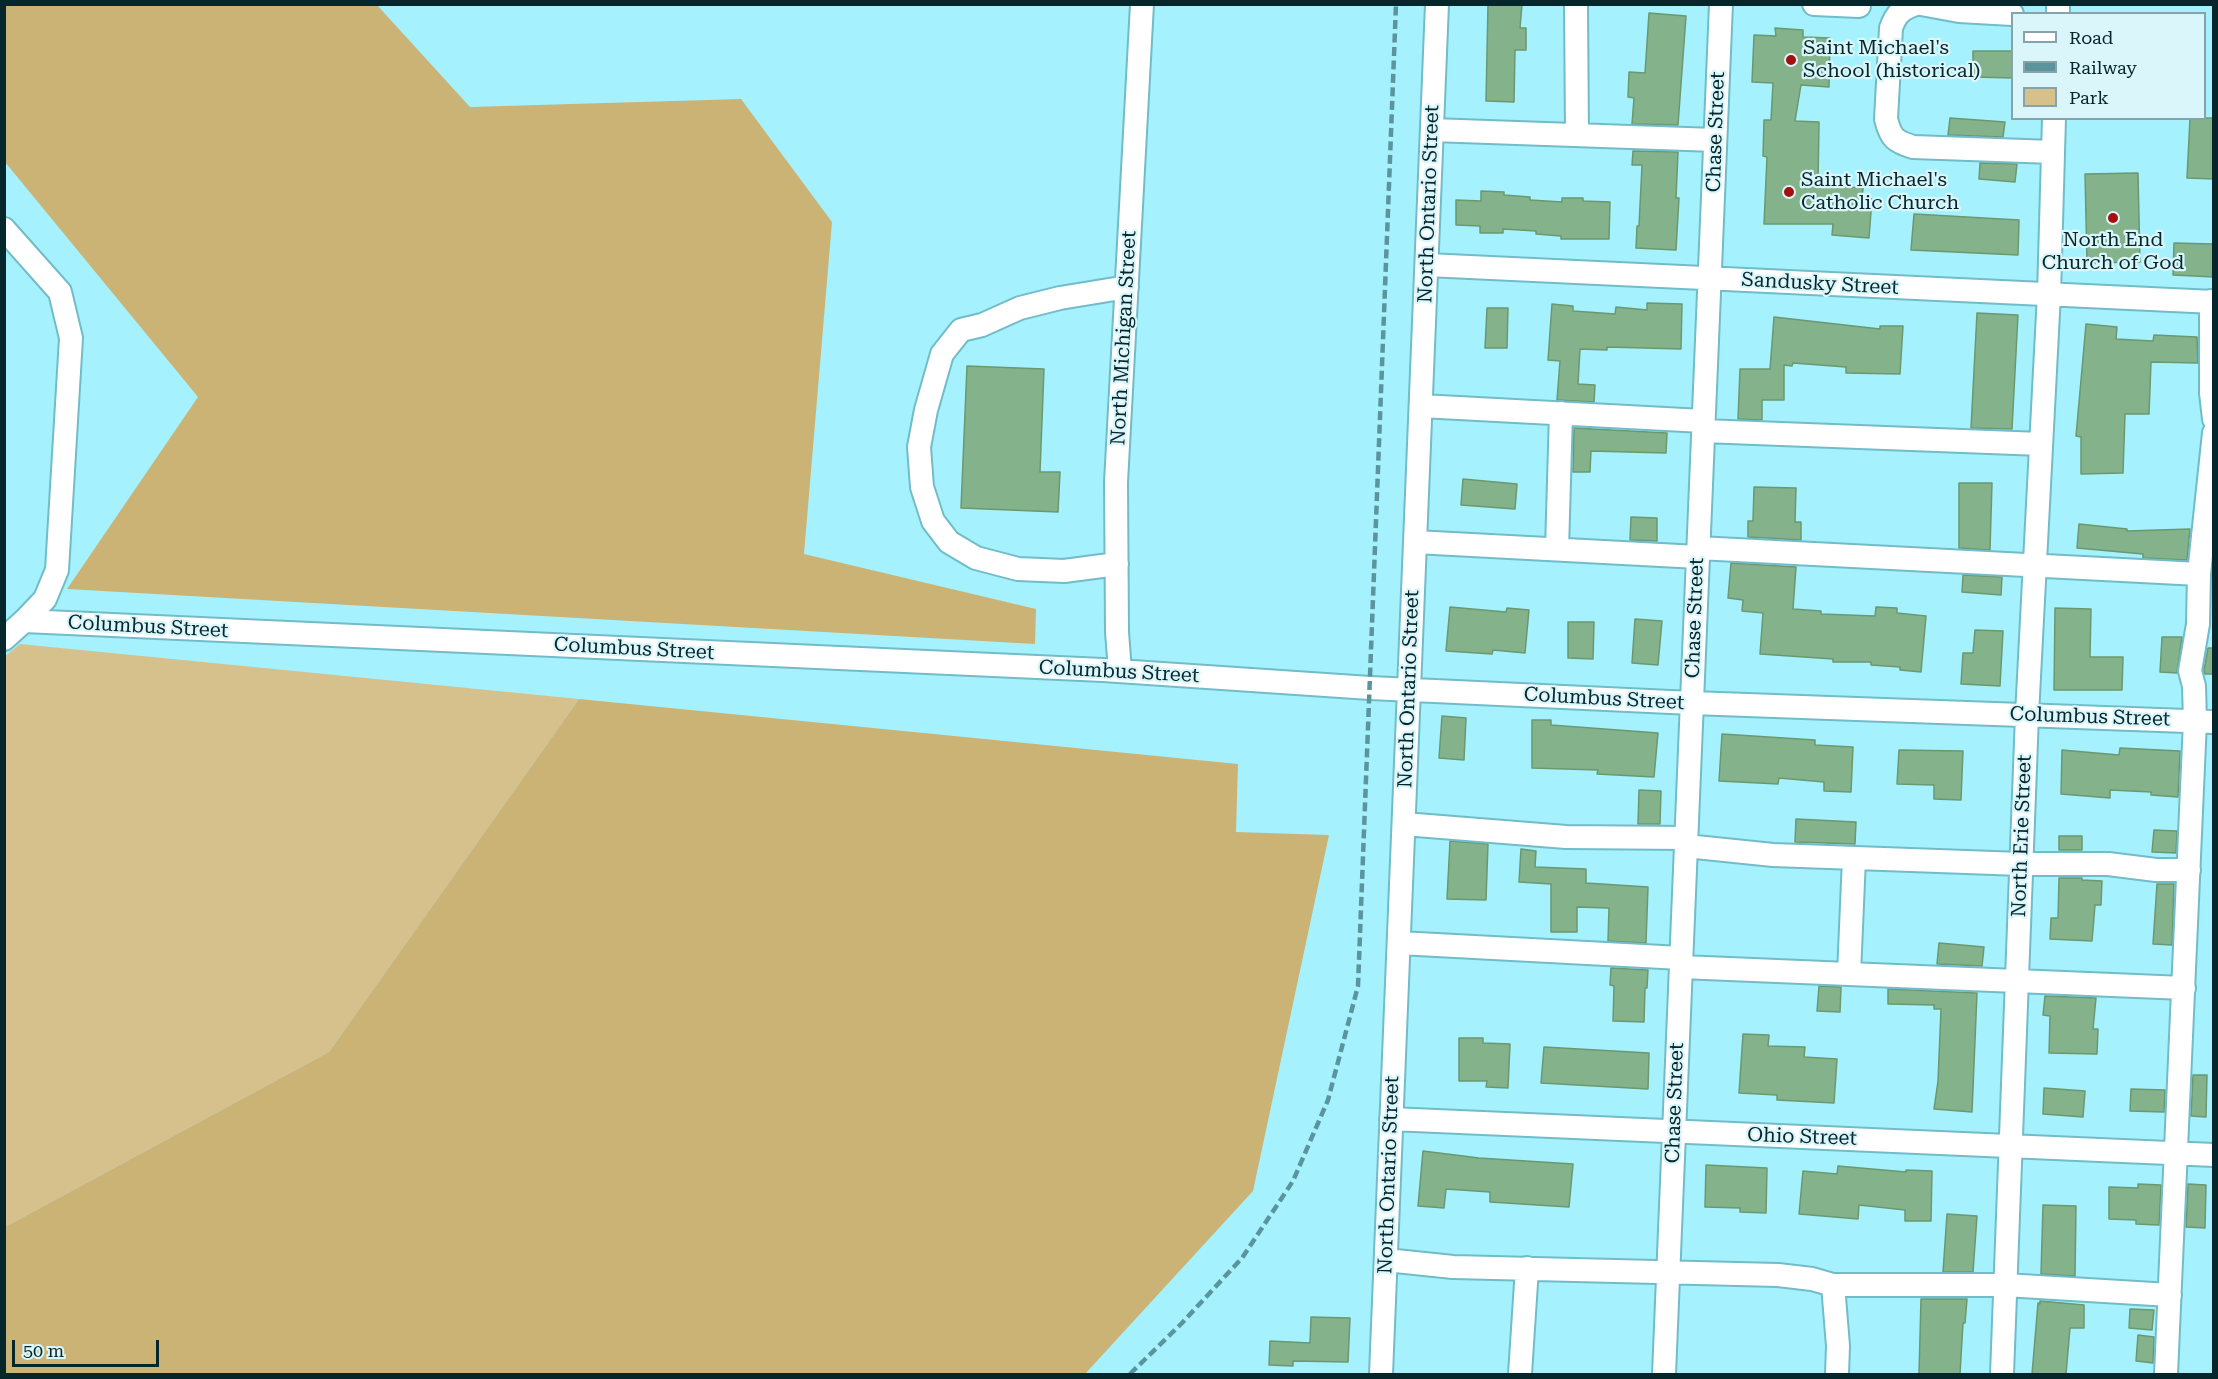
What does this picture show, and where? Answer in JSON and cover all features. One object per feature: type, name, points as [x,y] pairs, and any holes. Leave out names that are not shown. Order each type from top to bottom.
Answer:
[{"type":"street","name":"North Michigan Street","points":[[1120,671],[1117,632],[1116,482],[1142,4]]},
{"type":"street","name":"North Ontario Street","points":[[1381,1374],[1437,4]]},
{"type":"street","points":[[1576,4],[1577,135]]},
{"type":"street","points":[[1706,4],[1728,4]]},
{"type":"street","points":[[1814,4],[1860,6]]},
{"type":"street","points":[[1916,4],[1905,8],[1895,16],[1891,28],[1886,119],[1890,134],[1898,142],[1913,147],[2054,152]]},
{"type":"street","points":[[1921,4],[1959,11],[2011,14]]},
{"type":"street","name":"Chase Street","points":[[1664,1374],[1721,5]]},
{"type":"street","name":"North Erie Street","points":[[2002,1374],[2027,715],[2049,294],[2054,120]]},
{"type":"street","points":[[1432,130],[1715,140]]},
{"type":"street","points":[[4,229],[60,292],[72,338],[57,570],[45,599],[4,639]]},
{"type":"street","name":"Sandusky Street","points":[[1426,265],[2212,301]]},
{"type":"street","points":[[1117,564],[1064,571],[1018,569],[976,558],[949,542],[933,521],[922,487],[919,447],[926,410],[942,354],[961,330],[982,325],[1020,308],[1060,298],[1127,287]]},
{"type":"street","points":[[2212,301],[2211,393],[2214,419]]},
{"type":"street","points":[[1421,406],[1561,414],[1703,426],[2041,444]]},
{"type":"street","points":[[1557,549],[1561,414]]},
{"type":"street","points":[[2166,1374],[2189,870],[2204,721],[2190,670],[2198,624],[2199,574],[2214,433]]},
{"type":"street","points":[[1415,542],[2199,574]]},
{"type":"street","name":"Columbus Street","points":[[24,621],[1120,671],[1409,690],[1692,704],[2204,721]]},
{"type":"street","points":[[1404,824],[1566,837],[1686,842],[1746,854],[2021,864],[2108,864],[2156,870],[2189,870]]},
{"type":"street","points":[[1849,974],[1854,858]]},
{"type":"street","points":[[1399,943],[1849,974],[2184,988]]},
{"type":"street","name":"Ohio Street","points":[[1391,1119],[2214,1155]]},
{"type":"street","points":[[1386,1260],[1453,1267],[1778,1275],[1812,1279],[1833,1285],[2005,1285],[2170,1295]]},
{"type":"street","points":[[1520,1374],[1527,1268]]},
{"type":"street","points":[[1833,1285],[1838,1346],[1837,1374]]},
{"type":"green space","points":[[20,644],[579,699],[329,1052],[5,1227],[4,657]]},
{"type":"shaded area","points":[[4,5],[377,5],[470,107],[741,99],[832,222],[804,554],[1036,609],[1035,644],[67,589],[198,397],[5,162]]},
{"type":"shaded area","points":[[579,699],[1238,764],[1236,832],[1329,835],[1253,1191],[1085,1374],[5,1374],[5,1227],[329,1052]]},
{"type":"building","points":[[1488,4],[1522,4],[1520,28],[1526,28],[1526,50],[1515,50],[1514,102],[1486,101]]},
{"type":"building","points":[[1649,13],[1686,16],[1678,125],[1632,124],[1634,98],[1628,97],[1629,72],[1645,73]]},
{"type":"building","points":[[1775,28],[1803,30],[1803,37],[1830,38],[1829,87],[1801,85],[1795,121],[1819,122],[1818,185],[1863,188],[1862,199],[1872,199],[1869,238],[1832,235],[1833,224],[1764,224],[1767,157],[1763,156],[1764,120],[1771,120],[1773,83],[1752,82],[1754,35],[1776,36]]},
{"type":"building","points":[[1973,51],[2011,51],[2011,78],[1973,77]]},
{"type":"building","points":[[1950,118],[2005,122],[2003,137],[1948,135]]},
{"type":"building","points":[[2214,118],[2214,179],[2187,178],[2190,120]]},
{"type":"building","points":[[1633,151],[1678,152],[1676,198],[1679,198],[1676,250],[1636,248],[1642,165],[1632,165]]},
{"type":"building","points":[[1980,163],[2017,164],[2015,182],[1979,179]]},
{"type":"building","name":"North End Church of God","points":[[2138,173],[2140,262],[2087,263],[2085,174]]},
{"type":"building","points":[[1481,191],[1504,192],[1504,195],[1530,197],[1530,200],[1562,202],[1562,198],[1583,198],[1583,201],[1610,202],[1609,239],[1561,239],[1561,236],[1536,234],[1536,231],[1503,229],[1503,233],[1480,233],[1480,226],[1456,225],[1456,200],[1481,201]]},
{"type":"building","points":[[1914,214],[2019,220],[2018,255],[1911,250]]},
{"type":"building","points":[[2174,243],[2214,244],[2214,277],[2173,275]]},
{"type":"building","points":[[1647,303],[1682,304],[1681,349],[1607,347],[1607,350],[1580,349],[1578,384],[1595,385],[1594,402],[1557,400],[1560,361],[1548,360],[1552,304],[1573,306],[1573,311],[1615,314],[1616,307],[1647,310]]},
{"type":"building","points":[[1487,308],[1508,308],[1507,348],[1485,348]]},
{"type":"building","points":[[1977,313],[2018,315],[2012,429],[1971,428]]},
{"type":"building","points":[[1774,317],[1880,329],[1880,326],[1903,326],[1900,374],[1846,373],[1846,367],[1793,363],[1792,366],[1784,365],[1784,400],[1762,400],[1762,420],[1738,419],[1740,369],[1770,369]]},
{"type":"building","points":[[2086,324],[2117,327],[2116,339],[2153,341],[2154,335],[2197,337],[2198,363],[2151,362],[2149,414],[2125,414],[2123,473],[2081,474],[2081,437],[2076,436]]},
{"type":"building","points":[[967,366],[1044,369],[1040,472],[1060,472],[1058,512],[961,508]]},
{"type":"building","points":[[1574,428],[1667,433],[1666,453],[1591,451],[1590,472],[1573,472]]},
{"type":"building","points":[[1463,479],[1517,484],[1515,509],[1461,505]]},
{"type":"building","points":[[1959,483],[1992,483],[1990,550],[1959,548]]},
{"type":"building","points":[[1754,487],[1796,488],[1795,522],[1801,522],[1801,540],[1748,537],[1748,521],[1753,521]]},
{"type":"building","points":[[1631,517],[1657,518],[1657,541],[1630,540]]},
{"type":"building","points":[[2079,524],[2127,529],[2127,531],[2190,529],[2187,560],[2143,558],[2143,554],[2077,548]]},
{"type":"building","points":[[1731,563],[1796,567],[1793,609],[1821,611],[1821,614],[1875,616],[1876,607],[1897,608],[1897,613],[1926,616],[1921,672],[1900,670],[1900,667],[1871,665],[1871,662],[1833,662],[1833,659],[1760,654],[1763,613],[1742,611],[1743,600],[1728,598]]},
{"type":"building","points":[[1963,575],[2002,577],[2001,595],[1962,592]]},
{"type":"building","points":[[1450,607],[1506,612],[1507,608],[1529,610],[1525,653],[1493,650],[1492,654],[1446,651]]},
{"type":"building","points":[[2055,608],[2091,609],[2090,657],[2123,657],[2122,690],[2054,690]]},
{"type":"building","points":[[1635,619],[1662,621],[1658,665],[1632,663]]},
{"type":"building","points":[[1568,622],[1594,622],[1593,659],[1568,658]]},
{"type":"building","points":[[1975,630],[2003,631],[2000,686],[1961,684],[1963,653],[1973,653]]},
{"type":"building","points":[[2162,637],[2182,637],[2177,673],[2160,672]]},
{"type":"building","points":[[2208,648],[2214,648],[2214,674],[2205,674],[2204,670]]},
{"type":"building","points":[[1442,716],[1466,718],[1464,760],[1439,758]]},
{"type":"building","points":[[1532,720],[1551,720],[1551,725],[1658,733],[1654,777],[1597,774],[1598,770],[1532,768]]},
{"type":"building","points":[[1722,734],[1815,740],[1815,745],[1853,747],[1851,792],[1824,791],[1824,782],[1779,778],[1778,784],[1719,781]]},
{"type":"building","points":[[2120,748],[2180,751],[2178,797],[2151,795],[2151,792],[2110,790],[2110,798],[2061,794],[2062,750],[2119,755]]},
{"type":"building","points":[[1899,750],[1963,751],[1961,800],[1934,799],[1934,785],[1897,784]]},
{"type":"building","points":[[1639,790],[1661,791],[1660,824],[1638,824]]},
{"type":"building","points":[[1796,819],[1856,822],[1855,844],[1795,842]]},
{"type":"building","points":[[2154,830],[2177,831],[2176,853],[2152,852]]},
{"type":"building","points":[[2059,836],[2082,836],[2082,850],[2059,850]]},
{"type":"building","points":[[1450,841],[1488,844],[1486,900],[1447,899]]},
{"type":"building","points":[[1521,849],[1536,851],[1535,867],[1586,869],[1586,883],[1648,887],[1646,943],[1608,941],[1609,908],[1577,907],[1577,932],[1551,932],[1551,884],[1519,882]]},
{"type":"building","points":[[2059,878],[2102,881],[2101,905],[2095,905],[2092,941],[2050,939],[2051,918],[2058,918]]},
{"type":"building","points":[[2157,884],[2174,884],[2172,945],[2153,944]]},
{"type":"building","points":[[1939,943],[1984,947],[1982,966],[1937,964]]},
{"type":"building","points":[[1611,968],[1648,970],[1644,1022],[1613,1021],[1614,986],[1610,985]]},
{"type":"building","points":[[1819,986],[1841,987],[1840,1012],[1817,1011]]},
{"type":"building","points":[[1888,989],[1977,993],[1972,1112],[1934,1109],[1938,1081],[1941,1009],[1934,1009],[1934,1005],[1888,1004]]},
{"type":"building","points":[[2045,996],[2096,998],[2093,1029],[2098,1029],[2097,1054],[2049,1053],[2050,1016],[2043,1015]]},
{"type":"building","points":[[1743,1034],[1769,1035],[1768,1046],[1805,1047],[1804,1057],[1837,1059],[1834,1103],[1777,1100],[1777,1095],[1739,1093]]},
{"type":"building","points":[[1459,1038],[1483,1038],[1483,1043],[1510,1044],[1508,1088],[1486,1087],[1487,1081],[1459,1081]]},
{"type":"building","points":[[1544,1047],[1649,1053],[1648,1089],[1541,1083]]},
{"type":"building","points":[[2193,1075],[2207,1075],[2206,1117],[2191,1116]]},
{"type":"building","points":[[2044,1088],[2085,1091],[2083,1117],[2043,1114]]},
{"type":"building","points":[[2131,1089],[2165,1090],[2164,1112],[2130,1111]]},
{"type":"building","points":[[1423,1151],[1479,1158],[1573,1164],[1569,1207],[1490,1202],[1490,1192],[1446,1189],[1444,1208],[1418,1206]]},
{"type":"building","points":[[1706,1165],[1767,1168],[1766,1213],[1740,1212],[1740,1208],[1705,1207]]},
{"type":"building","points":[[1838,1166],[1906,1172],[1906,1170],[1932,1171],[1931,1221],[1905,1221],[1905,1210],[1859,1205],[1858,1219],[1799,1214],[1803,1171],[1837,1174]]},
{"type":"building","points":[[2138,1184],[2161,1185],[2159,1225],[2136,1224],[2136,1220],[2109,1219],[2109,1187],[2138,1188]]},
{"type":"building","points":[[2188,1184],[2206,1185],[2205,1228],[2186,1227]]},
{"type":"building","points":[[2043,1205],[2076,1206],[2075,1276],[2041,1274]]},
{"type":"building","points":[[1947,1214],[1977,1216],[1973,1272],[1943,1272]]},
{"type":"building","points":[[1921,1299],[1967,1299],[1960,1374],[1919,1374]]},
{"type":"building","points":[[2040,1301],[2084,1305],[2084,1328],[2070,1328],[2066,1374],[2032,1374]]},
{"type":"building","points":[[2130,1309],[2154,1310],[2152,1330],[2129,1328]]},
{"type":"building","points":[[1311,1317],[1350,1318],[1348,1362],[1293,1361],[1293,1366],[1269,1365],[1270,1341],[1310,1343]]},
{"type":"building","points":[[2138,1335],[2154,1337],[2153,1363],[2136,1361]]},
{"type":"railway","points":[[1130,1374],[1182,1323],[1242,1258],[1293,1181],[1328,1100],[1358,986],[1396,4]]},
{"type":"place","name":"Saint Michael's School (historical)","points":[[1791,60]]},
{"type":"place","name":"Saint Michael's Catholic Church","points":[[1789,192]]},
{"type":"place","name":"North End Church of God","points":[[2113,218]]}]
